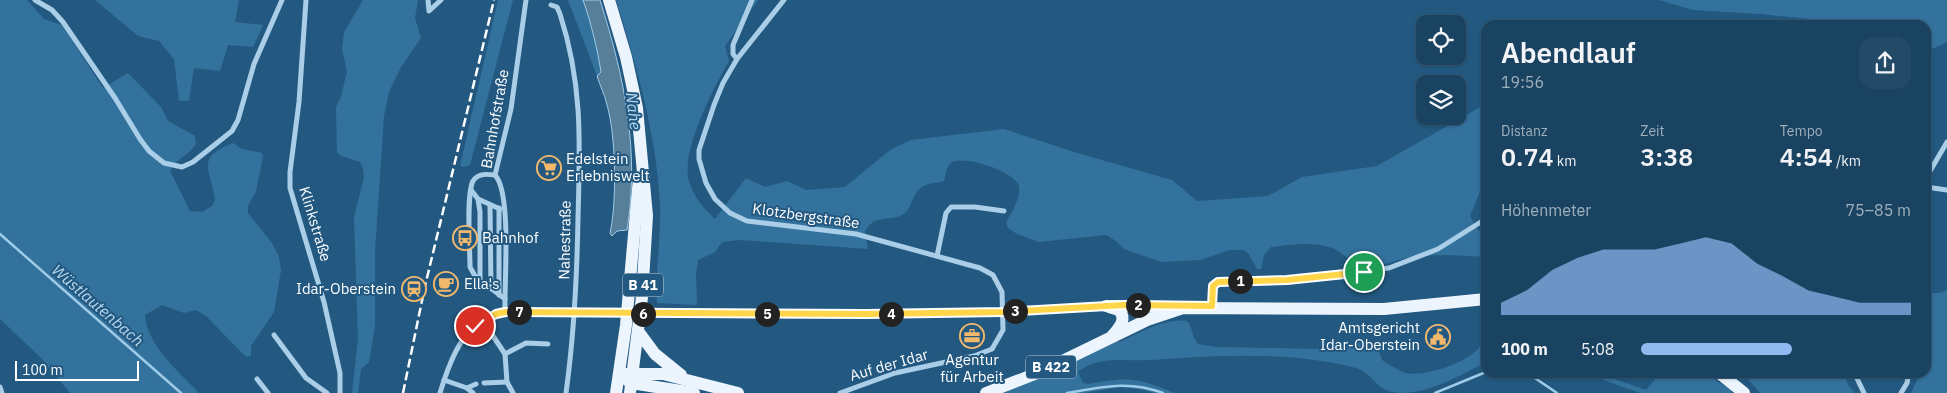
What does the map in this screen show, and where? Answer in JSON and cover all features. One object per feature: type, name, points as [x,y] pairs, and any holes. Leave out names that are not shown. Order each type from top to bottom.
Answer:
[{"type":"main road","name":"B 41","points":[[609,0],[631,78],[646,194],[647,239],[631,383]]},
{"type":"main road","name":"B 41","points":[[616,393],[620,375],[641,161]]},
{"type":"main road","name":"B 422","points":[[986,393],[1040,372],[1167,312],[1184,308],[1212,306],[1384,309],[1481,299]]},
{"type":"main road","points":[[1106,306],[1184,308]]},
{"type":"main road","points":[[1106,306],[1119,310],[1122,316],[1121,325],[1113,336]]},
{"type":"main road","points":[[638,332],[660,359],[687,379]]},
{"type":"main road","points":[[620,375],[631,383],[692,393]]},
{"type":"main road","points":[[1725,378],[1739,391]]},
{"type":"main road","points":[[631,383],[687,379],[738,393]]},
{"type":"main road","points":[[687,393],[692,393]]},
{"type":"street","points":[[35,0],[52,10],[63,22],[130,124],[154,155],[175,166],[187,166],[224,140],[236,125],[254,64],[282,0]]},
{"type":"street","name":"Klinkstraße","points":[[306,0],[299,102],[290,172],[290,188],[324,302],[340,373],[340,393]]},
{"type":"street","points":[[428,0],[429,11],[441,0]]},
{"type":"street","name":"Bahnhofstraße","points":[[505,312],[506,211],[499,181],[495,175],[511,109],[526,0]]},
{"type":"street","points":[[737,59],[733,54],[733,45],[752,0]]},
{"type":"street","name":"Klotzbergstraße","points":[[784,0],[737,59],[723,83],[699,150],[699,159],[706,183],[722,206],[730,213],[747,221],[856,234],[980,268],[993,274],[1000,284],[1004,312]]},
{"type":"street","name":"Nahestraße","points":[[551,4],[557,7],[560,14],[573,59],[580,122],[576,300],[566,393]]},
{"type":"street","points":[[1931,169],[1947,142]]},
{"type":"street","points":[[495,175],[481,175],[477,177],[471,190],[470,267],[480,280],[505,299]]},
{"type":"street","points":[[1931,188],[1947,190]]},
{"type":"street","points":[[471,190],[478,199],[506,211]]},
{"type":"street","points":[[478,199],[480,212],[480,280]]},
{"type":"street","points":[[490,205],[491,289]]},
{"type":"street","points":[[937,256],[946,213],[951,207],[975,207],[1004,211]]},
{"type":"street","points":[[499,208],[499,295]]},
{"type":"street","points":[[1212,306],[1213,286],[1218,282],[1287,280],[1389,268],[1438,249],[1481,224]]},
{"type":"street","points":[[440,393],[457,348],[466,334],[484,321],[505,312],[660,314],[1004,312],[1106,306]]},
{"type":"street","name":"Auf der Idar","points":[[840,393],[895,373],[974,356],[992,349],[1003,330],[1004,312]]},
{"type":"street","points":[[484,321],[505,354],[507,382],[512,393]]},
{"type":"street","points":[[274,335],[306,378],[327,393]]},
{"type":"street","points":[[505,354],[526,343],[548,344]]},
{"type":"street","points":[[1857,378],[1864,393]]},
{"type":"street","points":[[1901,393],[1907,384],[1908,378]]},
{"type":"street","points":[[257,379],[268,393]]},
{"type":"street","points":[[444,380],[467,388],[473,393]]},
{"type":"street","points":[[484,384],[507,382]]},
{"type":"street","points":[[467,388],[476,384]]},
{"type":"street","points":[[0,387],[2,393]]},
{"type":"shaded area","points":[[0,0],[27,0],[44,19],[62,25],[103,88],[128,73],[161,107],[168,121],[195,136],[196,144],[170,171],[190,211],[202,212],[212,206],[215,200],[208,166],[213,154],[233,143],[242,149],[262,153],[263,157],[256,191],[248,206],[248,213],[272,243],[279,257],[281,270],[274,312],[251,346],[251,356],[247,357],[241,352],[206,316],[196,310],[184,313],[162,305],[145,315],[151,337],[165,357],[199,393],[70,393],[41,358],[0,319]]},
{"type":"shaded area","points":[[95,0],[239,0],[235,22],[263,25],[253,47],[228,45],[220,71],[194,68],[189,101],[179,101],[174,59],[159,41],[138,36]]},
{"type":"shaded area","points":[[363,0],[418,0],[415,18],[421,38],[401,67],[389,92],[384,116],[375,252],[375,326],[369,362],[361,369],[358,393],[352,393],[358,339],[354,217],[364,177],[360,162],[341,156],[337,152],[336,107],[341,97],[347,71],[342,49],[344,32]]},
{"type":"shaded area","points":[[498,0],[513,0],[470,165],[464,167],[460,166]]},
{"type":"shaded area","points":[[568,0],[583,0],[594,35],[601,72],[597,76]]},
{"type":"shaded area","points":[[583,0],[600,0],[623,85],[627,114],[632,171],[631,200],[627,230],[617,231],[612,236],[610,233],[614,205],[614,151],[612,133],[606,101],[597,76],[601,72],[596,44]]},
{"type":"shaded area","points":[[616,0],[758,0],[725,46],[729,61],[707,103],[689,154],[689,181],[693,192],[699,202],[715,219],[746,178],[765,187],[787,181],[806,190],[845,187],[890,150],[911,140],[1004,129],[1074,152],[1172,180],[1197,201],[1268,196],[1302,177],[1377,166],[1449,125],[1466,125],[1466,115],[1481,107],[1481,189],[1470,216],[1481,233],[1481,257],[1434,255],[1402,259],[1366,267],[1355,263],[1332,248],[1301,244],[1271,247],[1264,255],[1261,269],[1257,269],[1249,254],[1244,250],[1229,250],[1201,260],[1161,262],[1124,249],[1106,235],[1039,242],[1017,234],[1008,228],[1006,223],[1019,196],[1019,187],[1016,181],[1000,170],[989,166],[957,161],[949,165],[944,181],[927,185],[918,190],[908,209],[902,215],[875,221],[871,224],[865,233],[868,249],[740,240],[722,242],[715,252],[698,260],[696,274],[697,305],[657,303],[660,225],[658,178],[650,126],[638,75]]},
{"type":"shaded area","points":[[1659,0],[1947,0],[1947,42],[1931,50],[1931,20],[1816,20],[1761,14],[1693,10]]},
{"type":"shaded area","points":[[1947,290],[1947,393],[1911,393],[1918,378],[1931,378],[1931,293]]},
{"type":"shaded area","points":[[1178,321],[1187,321],[1198,344],[1216,347],[1326,349],[1368,341],[1376,343],[1382,360],[1406,373],[1414,374],[1434,371],[1455,364],[1481,345],[1481,364],[1434,387],[1412,392],[1401,393],[1385,390],[1362,371],[1332,363],[1280,357],[1228,356],[1113,360],[1086,366],[1078,372],[1083,383],[1132,380],[1141,381],[1174,393],[1154,393],[1120,387],[1084,393],[1003,393],[1116,340],[1120,342],[1152,327]]},
{"type":"shaded area","points":[[1598,378],[1611,378],[1646,390],[1656,378],[1712,378],[1731,390],[1731,393],[1640,393]]},
{"type":"shaded area","points":[[1747,378],[1846,378],[1848,385],[1855,393],[1760,393]]},
{"type":"waterway","name":"Wüstlautenbach","points":[[0,234],[181,393]]},
{"type":"waterway","points":[[1435,393],[1481,374]]},
{"type":"waterway","points":[[1535,378],[1557,393]]},
{"type":"waterway","points":[[1067,393],[1115,386],[1139,387],[1163,393]]},
{"type":"railway","points":[[403,393],[425,286],[494,0]]},
{"type":"place","name":"Edelstein Erlebniswelt","points":[[549,168]]},
{"type":"place","name":"Bahnhof","points":[[465,238]]},
{"type":"place","name":"Ella's","points":[[446,284]]},
{"type":"place","name":"Idar-Oberstein","points":[[414,289]]},
{"type":"place","name":"Agentur für Arbeit","points":[[972,336]]},
{"type":"place","name":"Amtsgericht Idar-Oberstein","points":[[1438,337]]},
{"type":"route","points":[[475,326],[496,314],[505,312],[866,314],[1004,312],[1124,305],[1184,308],[1212,306],[1213,286],[1215,283],[1223,281],[1266,282],[1364,272]]},
{"type":"water label","name":"Nahe","points":[[634,111]]}]
